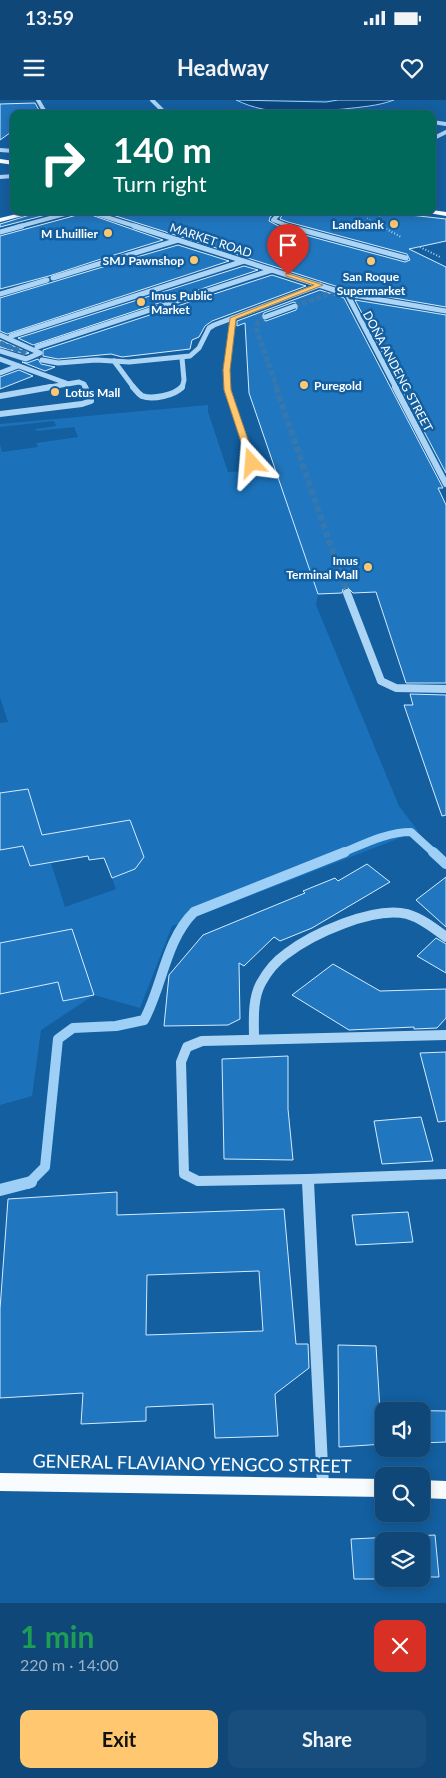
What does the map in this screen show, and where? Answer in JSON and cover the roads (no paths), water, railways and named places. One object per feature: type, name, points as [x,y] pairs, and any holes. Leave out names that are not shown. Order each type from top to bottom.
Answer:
[{"type":"main road","points":[[0,220],[21,215]]},
{"type":"main road","name":"GENERAL FLAVIANO YENGCO STREET","points":[[0,1482],[375,1488]]},
{"type":"main road","points":[[430,1489],[446,1490]]},
{"type":"street","points":[[152,100],[162,110]]},
{"type":"street","points":[[0,232],[62,215]]},
{"type":"street","name":"MARKET ROAD","points":[[100,215],[347,294],[381,302],[446,311]]},
{"type":"street","points":[[278,215],[272,220],[279,224],[406,258]]},
{"type":"street","points":[[112,260],[178,240]]},
{"type":"street","points":[[11,336],[244,261]]},
{"type":"street","points":[[53,278],[105,262]]},
{"type":"street","points":[[37,347],[272,270]]},
{"type":"street","points":[[0,294],[47,280]]},
{"type":"street","points":[[0,351],[41,367],[58,363],[96,360],[129,362],[182,358],[195,354],[208,335],[209,328],[320,285]]},
{"type":"street","name":"DOÑA ANDENG STREET","points":[[347,294],[446,484]]},
{"type":"street","points":[[265,317],[295,306]]},
{"type":"street","points":[[233,318],[226,370],[227,390],[252,463]]},
{"type":"street","points":[[0,335],[40,353],[31,358],[16,357]]},
{"type":"street","points":[[114,361],[141,395],[160,396],[175,394],[184,386],[182,358]]},
{"type":"street","points":[[0,359],[67,383]]},
{"type":"street","points":[[42,360],[58,363]]},
{"type":"street","points":[[0,373],[18,366]]},
{"type":"street","points":[[0,396],[67,383],[83,383],[91,401],[82,404],[0,414]]},
{"type":"street","points":[[347,593],[381,681],[396,688],[446,689]]},
{"type":"street","points":[[254,1039],[253,1014],[260,984],[284,955],[313,937],[380,914],[406,914],[446,937]]},
{"type":"street","points":[[446,1035],[202,1041],[187,1047],[181,1062],[184,1174],[198,1181],[446,1174]]},
{"type":"street","points":[[308,1179],[322,1486]]},
{"type":"waterway","points":[[342,853],[384,836],[411,832],[434,853]]},
{"type":"waterway","points":[[30,1182],[45,1167],[58,1039],[73,1028],[116,1026],[144,1020],[170,950],[184,924],[194,912],[345,852]]},
{"type":"waterway","points":[[433,852],[446,864]]},
{"type":"waterway","points":[[0,1190],[30,1182]]},
{"type":"tunnel","points":[[295,306],[338,291]]},
{"type":"tunnel","points":[[265,317],[258,322],[256,328],[277,388]]},
{"type":"tunnel","points":[[0,343],[27,354]]},
{"type":"tunnel","points":[[276,387],[347,593]]},
{"type":"place","name":"Landbank","points":[[394,224]]},
{"type":"place","name":"M Lhuillier","points":[[108,233]]},
{"type":"place","name":"SMJ Pawnshop","points":[[194,260]]},
{"type":"place","name":"San Roque Supermarket","points":[[371,261]]},
{"type":"place","name":"Imus Public Market","points":[[141,302]]},
{"type":"place","name":"Puregold","points":[[304,385]]},
{"type":"place","name":"Lotus Mall","points":[[55,392]]},
{"type":"place","name":"Imus Terminal Mall","points":[[368,567]]}]
